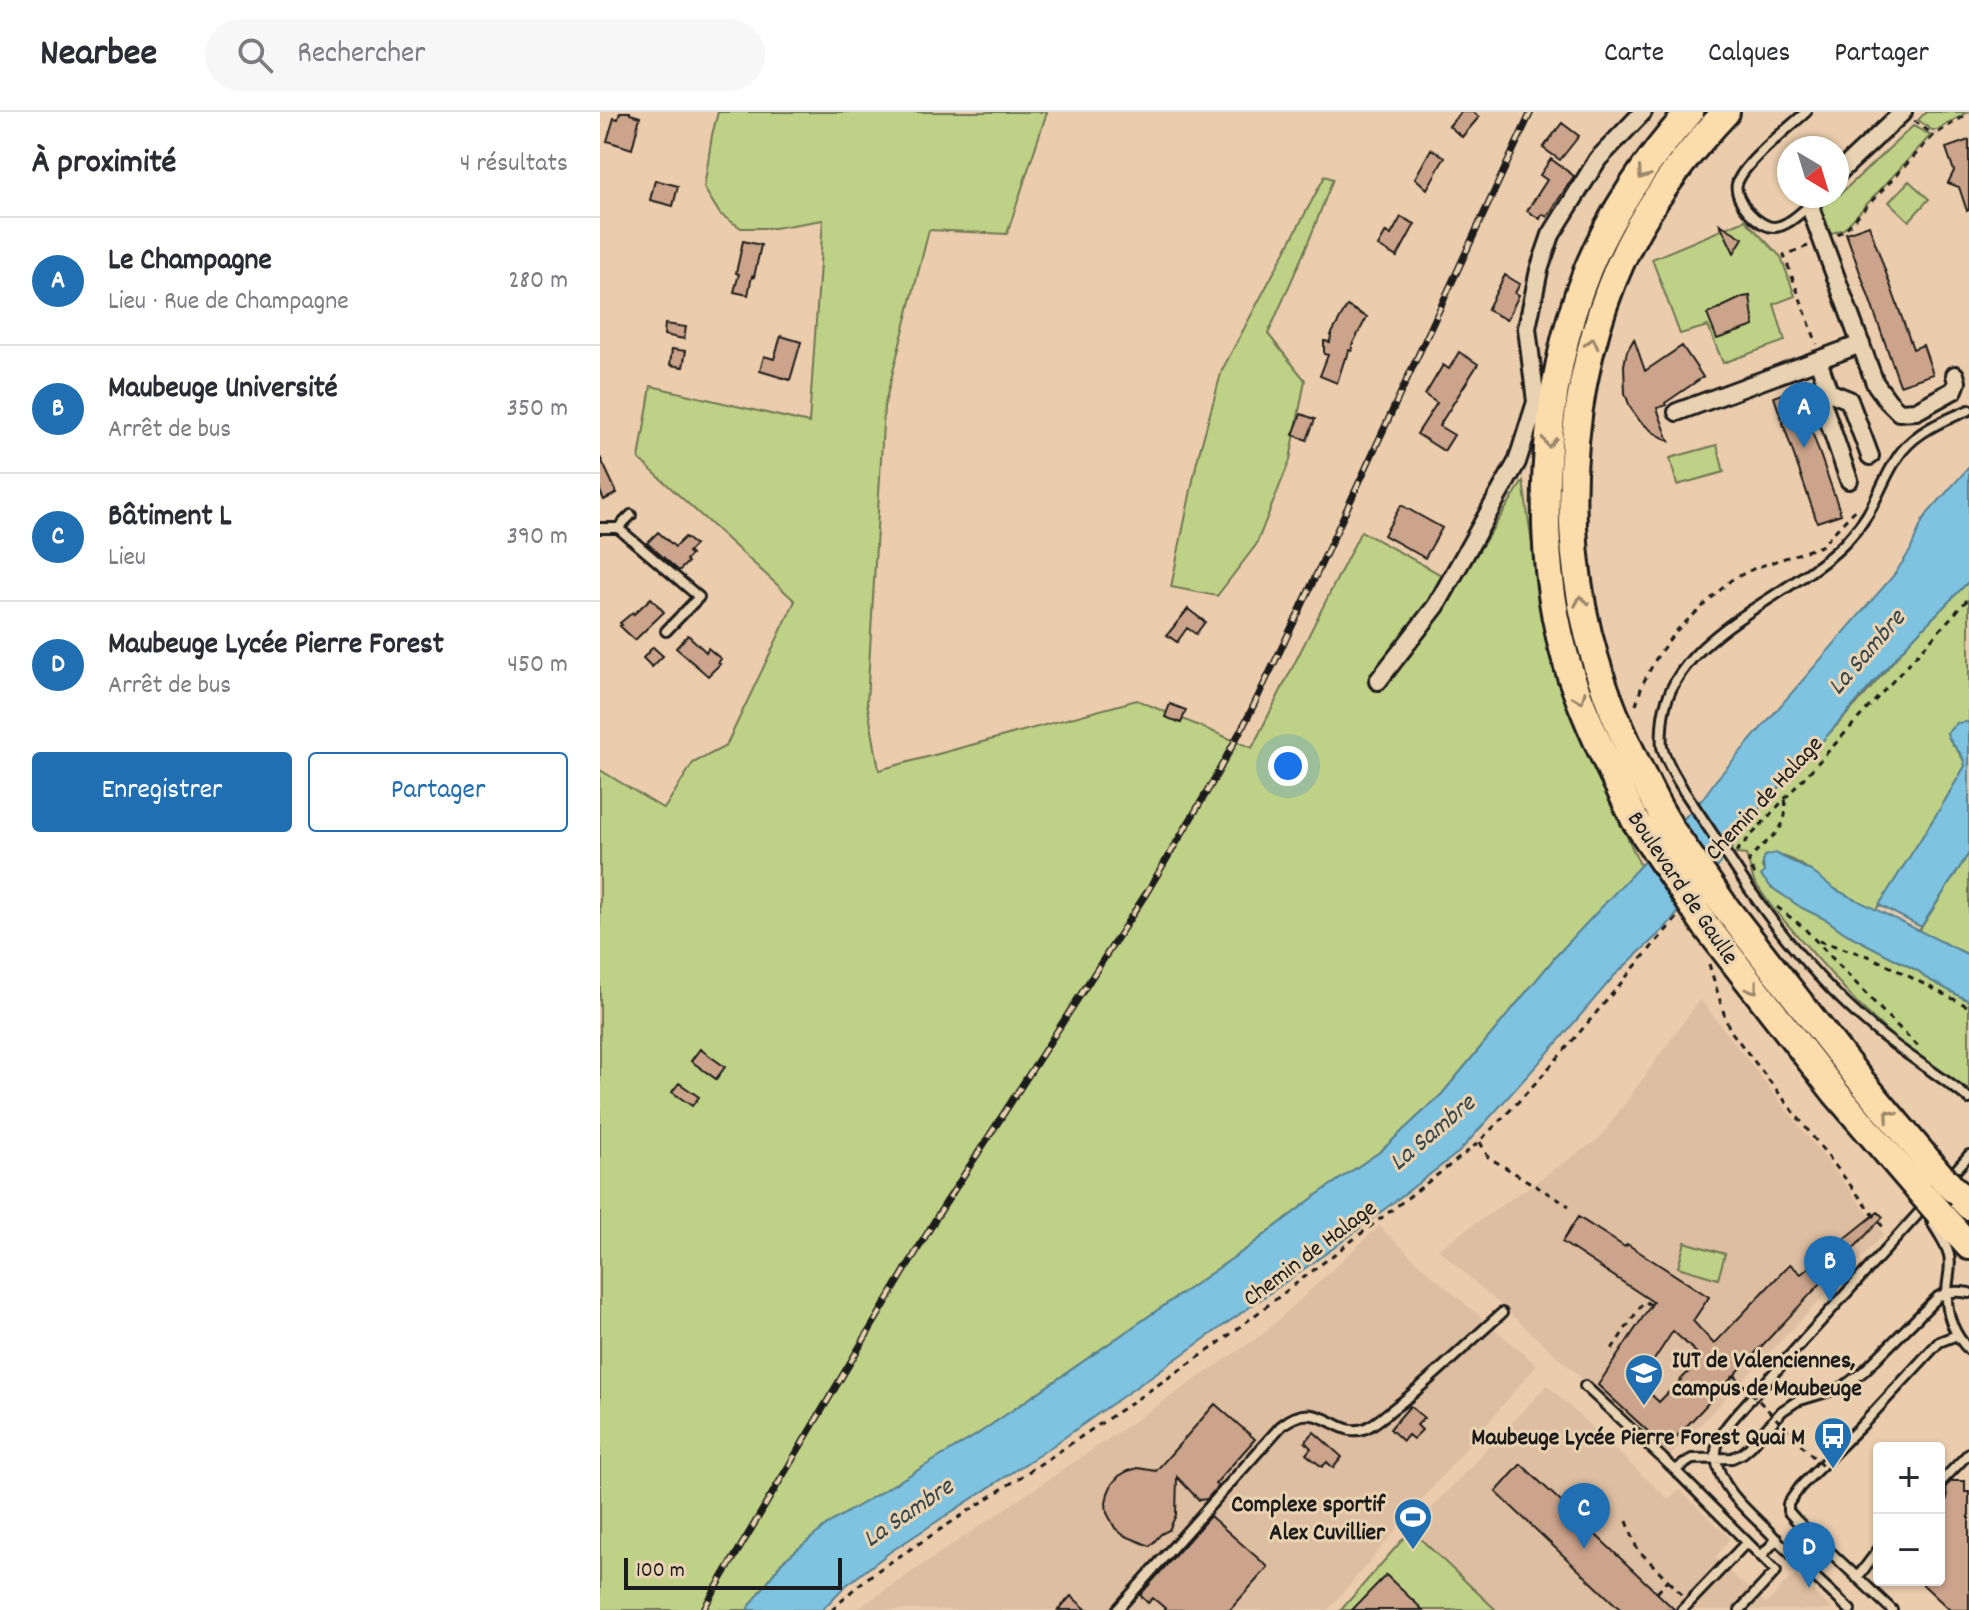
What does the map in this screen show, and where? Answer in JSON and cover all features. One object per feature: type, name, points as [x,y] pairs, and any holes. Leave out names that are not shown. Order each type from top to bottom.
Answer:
[{"type":"main road","name":"Boulevard de Gaulle","points":[[1690,112],[1654,157],[1607,230],[1574,307],[1559,366],[1549,447],[1547,534],[1550,577],[1562,640],[1571,674],[1607,763],[1646,812],[1679,841],[1725,907],[1847,1063],[1954,1190]]},
{"type":"main road","name":"Boulevard de Gaulle","points":[[1726,112],[1685,159],[1639,227],[1624,255],[1593,335],[1576,433],[1573,496],[1578,585],[1584,617],[1646,812],[1706,926],[1929,1208],[1969,1246]]},
{"type":"street","points":[[1378,681],[1436,606],[1517,462],[1536,402],[1527,328],[1539,270],[1551,235],[1598,159],[1643,112]]},
{"type":"street","points":[[1849,164],[1908,117]]},
{"type":"street","points":[[1811,208],[1875,383],[1888,401],[1899,412],[1916,411],[1954,390],[1957,382],[1955,375]]},
{"type":"street","points":[[1677,412],[1861,344]]},
{"type":"street","points":[[1820,359],[1829,392]]},
{"type":"street","points":[[1829,392],[1849,400],[1870,456]]},
{"type":"street","points":[[1829,392],[1821,399],[1849,480]]},
{"type":"lane","points":[[1780,136],[1806,112]]},
{"type":"lane","points":[[1777,139],[1752,162],[1737,184],[1738,200],[1762,225],[1769,227],[1789,222],[1804,208]]},
{"type":"lane","points":[[1969,410],[1922,432],[1903,450],[1868,513],[1836,552],[1750,610],[1696,655],[1673,684],[1664,708],[1662,727],[1662,746],[1668,763],[1773,923],[1842,1001],[1969,1099]]},
{"type":"lane","points":[[618,528],[631,515]]},
{"type":"lane","points":[[600,528],[618,528],[699,597],[666,631]]},
{"type":"lane","points":[[1850,1610],[1741,1503],[1721,1474],[1716,1457],[1717,1446],[1723,1430],[1969,1155]]},
{"type":"lane","points":[[1929,1208],[1949,1255],[1948,1316],[1969,1350]]},
{"type":"lane","points":[[1675,1470],[1692,1459],[1732,1458],[1743,1453],[1782,1411],[1797,1401],[1843,1387],[1864,1371],[1929,1304],[1947,1292],[1969,1293]]},
{"type":"lane","points":[[1117,1610],[1293,1416],[1317,1415],[1351,1430],[1370,1427],[1414,1394],[1502,1313]]},
{"type":"lane","points":[[1892,1610],[1788,1511],[1788,1504],[1800,1487],[1939,1342],[1957,1335]]},
{"type":"lane","points":[[1585,1386],[1776,1571],[1740,1610]]},
{"type":"lane","points":[[1945,1478],[1969,1453]]},
{"type":"lane","points":[[1761,1556],[1777,1539]]},
{"type":"lane","points":[[1682,1610],[1746,1543]]},
{"type":"lane","points":[[1857,1578],[1873,1557]]},
{"type":"path","points":[[1820,359],[1784,255],[1845,230],[1934,135],[1969,113]]},
{"type":"path","points":[[1908,117],[1934,135]]},
{"type":"path","points":[[1636,705],[1642,685],[1658,655],[1675,632],[1731,580],[1755,568],[1821,546],[1863,501],[1877,495]]},
{"type":"path","name":"Chemin de Halage","points":[[1728,861],[1969,598]]},
{"type":"path","points":[[1759,881],[1749,866],[1749,860],[1782,826],[1787,811],[1785,798]]},
{"type":"path","points":[[1775,905],[1803,927],[1922,1049]]},
{"type":"path","name":"Chemin de Halage","points":[[832,1610],[874,1573],[1211,1349],[1479,1141],[1571,1042],[1683,912]]},
{"type":"path","points":[[1816,940],[1871,957],[1969,1007]]},
{"type":"path","points":[[1708,960],[1730,1030],[1894,1241]]},
{"type":"path","points":[[1479,1141],[1488,1157],[1569,1206]]},
{"type":"path","points":[[1612,1349],[1644,1301],[1651,1305]]},
{"type":"path","points":[[1734,1375],[1822,1466]]},
{"type":"path","points":[[1627,1521],[1637,1549],[1668,1580],[1657,1593]]},
{"type":"shaded area","points":[[1700,999],[1884,1234],[1669,1457],[1438,1249],[1600,1138]]},
{"type":"shaded area","points":[[1379,1226],[1537,1365],[1328,1610],[856,1610],[1263,1334]]},
{"type":"shaded area","points":[[1547,1385],[1668,1499],[1680,1490],[1730,1538],[1716,1557],[1766,1604],[1788,1580],[1797,1576],[1833,1610],[1496,1610],[1411,1530]]},
{"type":"green space","points":[[718,112],[1047,112],[1007,234],[929,230],[884,407],[867,702],[879,770],[1137,700],[1252,748],[1361,531],[1458,584],[1523,481],[1547,650],[1591,758],[1641,867],[1557,955],[1442,1094],[1381,1151],[1249,1247],[975,1436],[831,1522],[782,1562],[747,1610],[600,1610],[600,770],[664,809],[693,763],[726,746],[795,601],[639,459],[651,386],[809,423],[823,220],[774,228],[741,228],[720,214],[704,188]]},
{"type":"green space","points":[[1926,112],[1967,112],[1932,130],[1918,120]]},
{"type":"green space","points":[[1913,126],[1931,135],[1844,229],[1826,235],[1819,208],[1849,208],[1849,186]]},
{"type":"green space","points":[[1325,176],[1333,179],[1268,334],[1305,380],[1290,460],[1256,545],[1217,596],[1171,587],[1197,461],[1222,370]]},
{"type":"green space","points":[[1909,181],[1929,199],[1909,221],[1889,202]]},
{"type":"green space","points":[[1745,220],[1781,257],[1795,296],[1774,304],[1785,341],[1723,363],[1708,326],[1680,334],[1652,259]]},
{"type":"green space","points":[[1717,445],[1724,472],[1677,485],[1670,458]]},
{"type":"green space","points":[[1969,581],[1969,723],[1957,723],[1947,733],[1965,766],[1876,910],[1785,857],[1765,856],[1762,867],[1771,887],[1802,908],[1969,1001],[1969,1092],[1893,1037],[1858,1004],[1771,906],[1754,881],[1746,855],[1728,853],[1762,805],[1865,695],[1911,640]]},
{"type":"green space","points":[[1969,853],[1969,955],[1919,931]]},
{"type":"green space","points":[[1685,1242],[1725,1254],[1718,1279],[1678,1267]]},
{"type":"green space","name":"Complexe sportif Alex Cuvillier","points":[[1411,1530],[1496,1610],[1341,1610]]},
{"type":"water","name":"La Sambre","points":[[1969,467],[1969,581],[1911,640],[1796,771],[1762,805],[1715,871],[1664,929],[1614,976],[1459,1152],[1335,1247],[1048,1449],[890,1552],[844,1587],[822,1610],[747,1610],[782,1562],[831,1522],[975,1436],[1249,1247],[1381,1151],[1442,1094],[1557,955],[1703,798],[1894,575],[1910,551],[1928,513]]},
{"type":"water","points":[[1957,723],[1969,723],[1969,853],[1921,927],[1879,905],[1965,766],[1963,757],[1947,733]]},
{"type":"water","points":[[1775,853],[1811,871],[1836,890],[1969,955],[1969,1001],[1845,933],[1771,887],[1761,876],[1765,856]]},
{"type":"building","points":[[620,112],[630,112],[640,117],[632,149],[607,141],[614,118],[618,119]]},
{"type":"building","points":[[1461,112],[1473,112],[1479,117],[1462,137],[1449,126]]},
{"type":"building","points":[[1562,123],[1579,136],[1560,160],[1543,148]]},
{"type":"building","points":[[1969,140],[1967,211],[1959,187],[1948,183],[1954,171],[1946,148]]},
{"type":"building","points":[[1431,149],[1445,157],[1427,189],[1415,178]]},
{"type":"building","points":[[1551,159],[1574,176],[1547,217],[1542,214],[1540,219],[1527,211],[1547,180],[1540,175]]},
{"type":"building","points":[[655,180],[678,186],[673,206],[650,200]]},
{"type":"building","points":[[1401,217],[1415,224],[1397,257],[1378,246],[1386,232],[1391,235]]},
{"type":"building","points":[[1720,224],[1743,238],[1734,253]]},
{"type":"building","points":[[1869,225],[1913,349],[1923,345],[1933,374],[1900,385],[1846,233]]},
{"type":"building","points":[[743,241],[761,245],[748,295],[734,292]]},
{"type":"building","points":[[1505,275],[1520,284],[1515,293],[1519,295],[1507,320],[1487,310]]},
{"type":"building","points":[[1750,296],[1754,326],[1717,339],[1707,314]]},
{"type":"building","points":[[1347,306],[1367,317],[1352,345],[1352,351],[1349,350],[1345,358],[1337,383],[1320,376],[1328,355],[1324,354],[1324,341],[1330,342]]},
{"type":"building","points":[[665,324],[686,327],[684,339],[664,335]]},
{"type":"building","points":[[781,336],[801,342],[790,380],[760,371],[764,356],[774,359]]},
{"type":"building","points":[[1634,339],[1645,371],[1682,346],[1703,377],[1666,405],[1657,408],[1669,441],[1639,420],[1625,393],[1624,365]]},
{"type":"building","points":[[672,349],[686,351],[683,367],[670,365]]},
{"type":"building","points":[[1459,352],[1478,364],[1439,426],[1454,435],[1444,451],[1417,434],[1437,403],[1425,395],[1443,365],[1449,369]]},
{"type":"building","points":[[1797,389],[1841,514],[1817,522],[1774,397]]},
{"type":"building","points":[[1301,414],[1315,419],[1307,440],[1293,435]]},
{"type":"building","points":[[600,457],[617,493],[604,500],[600,491]]},
{"type":"building","points":[[1401,505],[1442,528],[1425,558],[1384,535]]},
{"type":"building","points":[[658,532],[675,547],[685,537],[695,545],[688,552],[691,555],[686,560],[688,562],[679,571],[647,543]]},
{"type":"building","points":[[651,598],[664,612],[635,640],[620,623]]},
{"type":"building","points":[[1188,609],[1205,622],[1196,634],[1187,628],[1177,642],[1167,635]]},
{"type":"building","points":[[688,635],[706,652],[708,648],[721,659],[708,676],[676,648]]},
{"type":"building","points":[[653,647],[663,656],[652,667],[643,658]]},
{"type":"building","points":[[1170,704],[1186,710],[1181,723],[1165,717]]},
{"type":"building","points":[[700,1049],[725,1067],[716,1079],[691,1061]]},
{"type":"building","points":[[679,1083],[699,1097],[692,1106],[672,1092]]},
{"type":"building","points":[[1878,1212],[1883,1217],[1666,1448],[1598,1385],[1653,1302],[1562,1242],[1578,1217],[1625,1247],[1627,1244],[1709,1297],[1693,1321],[1714,1344],[1790,1264],[1801,1274]],"holes":[[[1673,1331],[1702,1358],[1659,1402],[1639,1383]]]},
{"type":"building","points":[[1215,1404],[1255,1439],[1215,1484],[1218,1486],[1207,1499],[1199,1500],[1177,1477],[1176,1515],[1169,1530],[1150,1546],[1123,1535],[1107,1513],[1106,1503],[1112,1484],[1119,1476],[1138,1468],[1156,1471]]},
{"type":"building","points":[[1410,1406],[1424,1418],[1417,1425],[1422,1430],[1413,1439],[1408,1435],[1403,1441],[1390,1429]]},
{"type":"building","points":[[1314,1432],[1342,1457],[1333,1468],[1327,1462],[1322,1467],[1306,1454],[1311,1448],[1305,1442]]},
{"type":"building","points":[[1521,1464],[1675,1610],[1621,1610],[1496,1492]]},
{"type":"building","points":[[1952,1481],[1965,1481],[1965,1492],[1969,1492],[1969,1610],[1950,1610],[1924,1586],[1945,1586],[1946,1486]]},
{"type":"building","points":[[1210,1516],[1268,1567],[1230,1610],[1167,1610],[1153,1598],[1148,1603],[1140,1595]]},
{"type":"building","points":[[1386,1575],[1423,1610],[1352,1610]]},
{"type":"building","points":[[1071,1596],[1087,1610],[1058,1610]]},
{"type":"railway","points":[[703,1610],[938,1215],[1147,892],[1211,785],[1299,612],[1531,112]]},
{"type":"place","name":"Le Champagne","points":[[1804,448]]},
{"type":"place","name":"Maubeuge Université","points":[[1830,1302]]},
{"type":"place","name":"IUT de Valenciennes, campus de Maubeuge","points":[[1644,1407]]},
{"type":"place","name":"Maubeuge Lycée Pierre Forest Quai M","points":[[1833,1470]]},
{"type":"place","name":"Bâtiment L","points":[[1584,1549]]},
{"type":"place","name":"Complexe sportif Alex Cuvillier","points":[[1413,1551]]},
{"type":"place","name":"Maubeuge Lycée Pierre Forest","points":[[1809,1588]]}]
